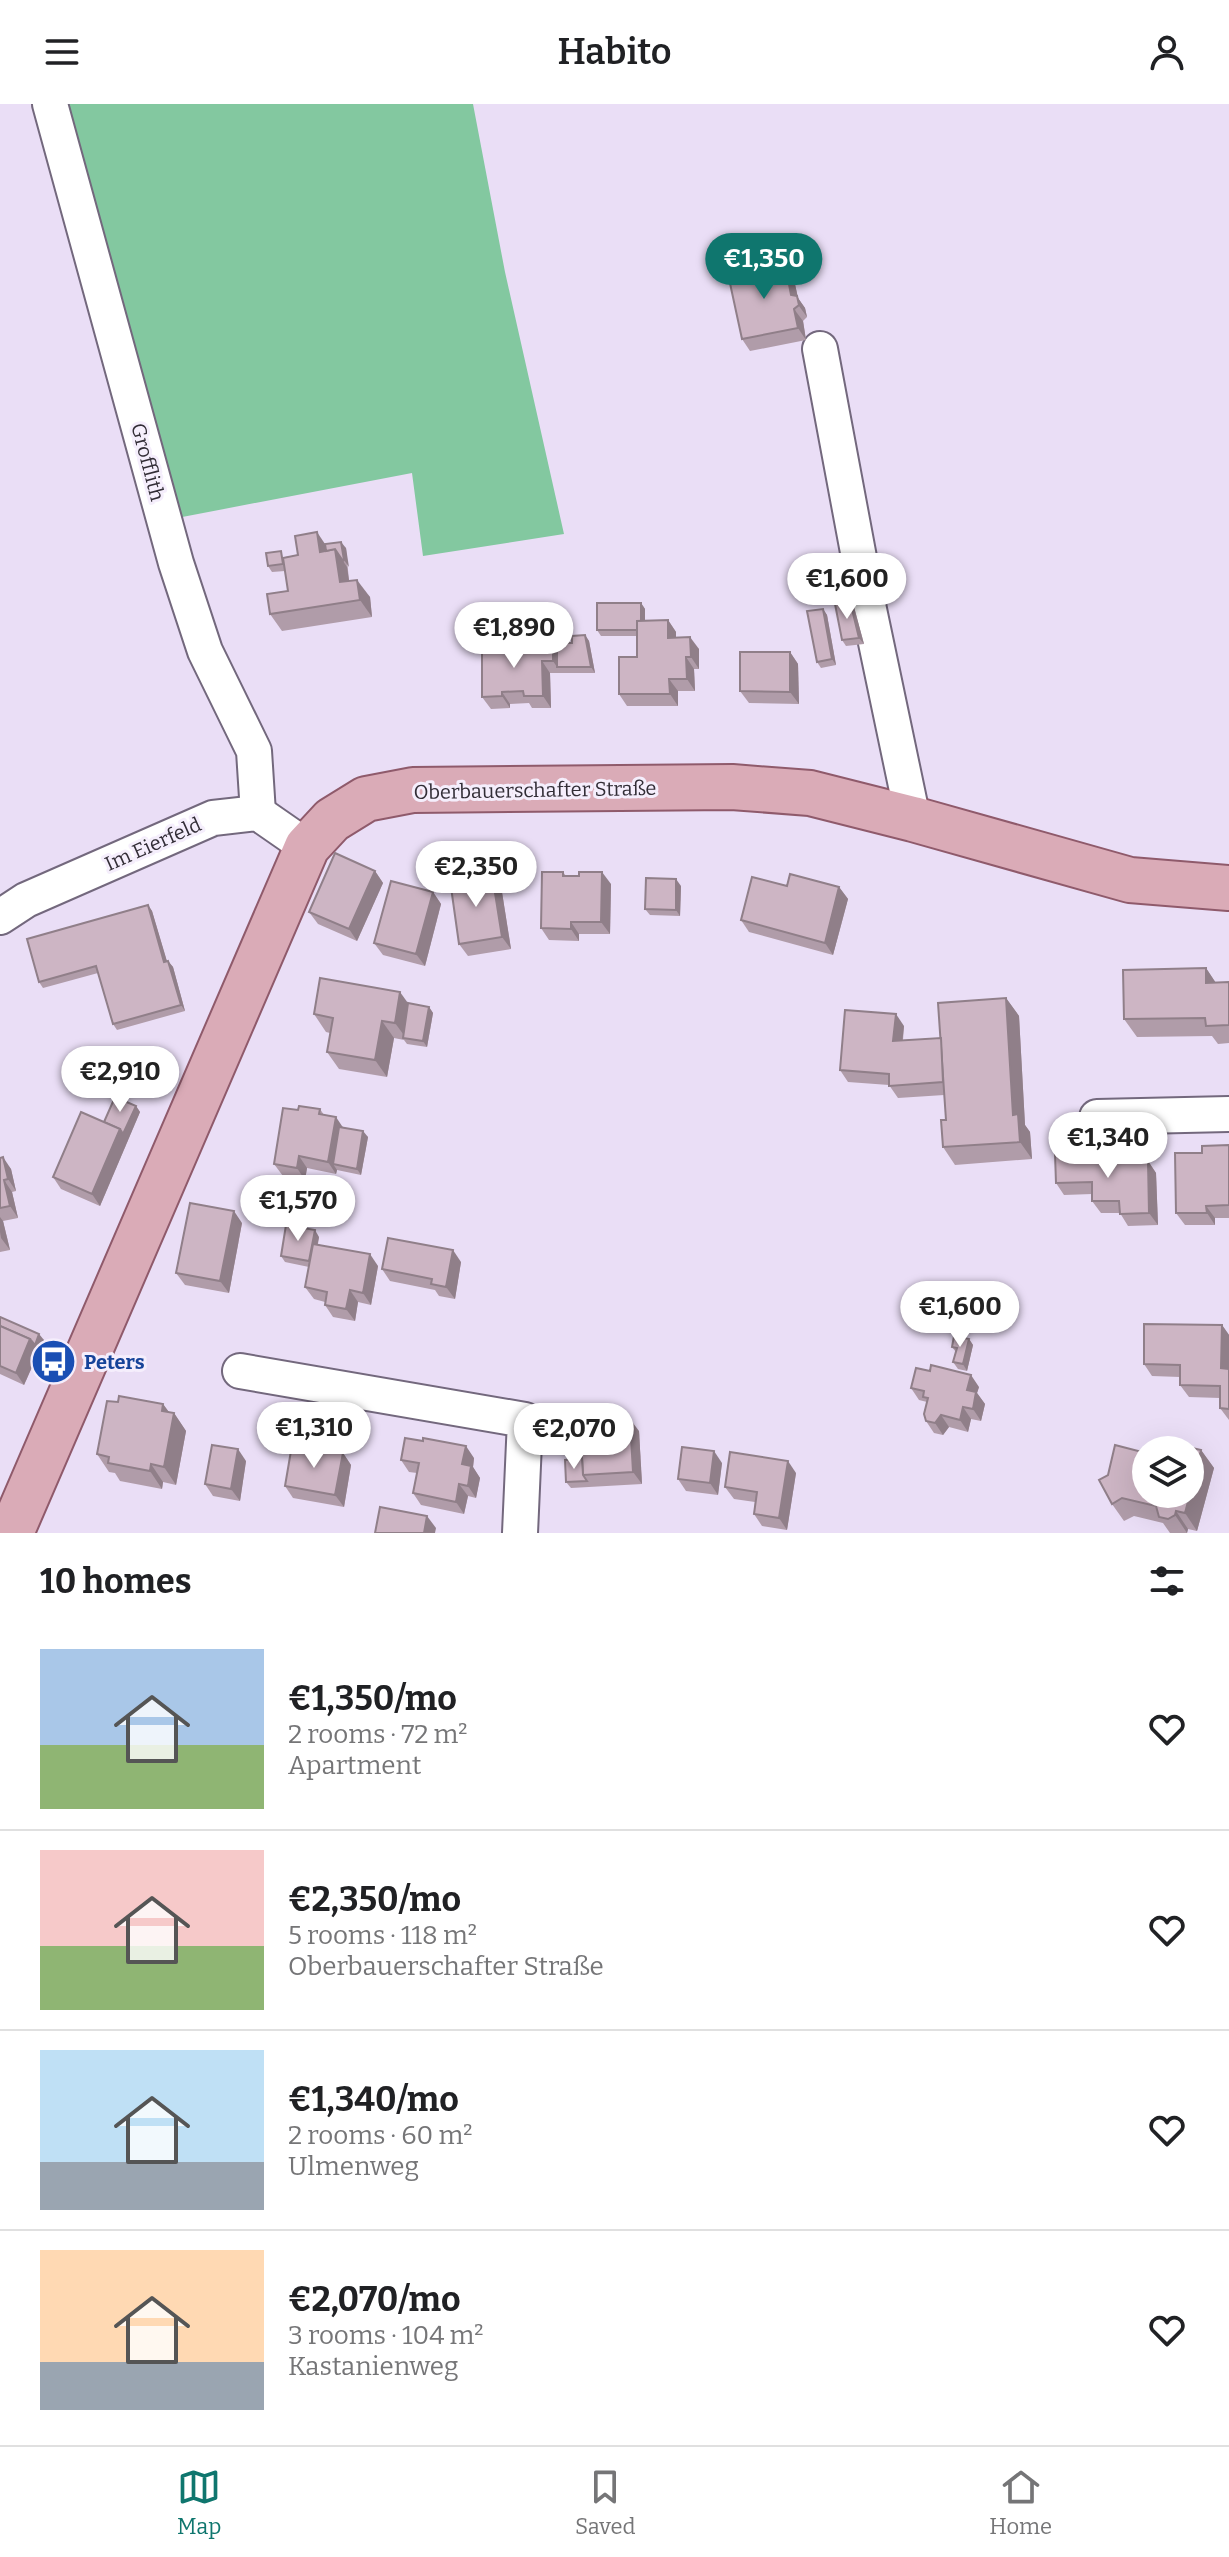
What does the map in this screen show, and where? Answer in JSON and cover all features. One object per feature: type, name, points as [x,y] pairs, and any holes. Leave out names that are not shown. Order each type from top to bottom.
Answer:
[{"type":"main road","name":"Oberbauerschafter Straße","points":[[11,1533],[307,847],[332,820],[366,799],[413,790],[732,787],[810,793],[1130,880],[1229,888]]},
{"type":"street","name":"Grofflith","points":[[50,104],[176,563],[205,651],[254,751],[258,813]]},
{"type":"street","points":[[820,349],[866,595],[913,819]]},
{"type":"street","points":[[258,813],[307,847]]},
{"type":"street","name":"Im Eierfeld","points":[[0,917],[26,900],[213,818],[258,813]]},
{"type":"street","points":[[1097,1117],[1229,1114]]},
{"type":"street","points":[[240,1371],[525,1420],[520,1533]]},
{"type":"green space","points":[[66,104],[473,104],[505,272],[564,534],[423,556],[412,473],[177,518]]},
{"type":"building","points":[[785,263],[791,295],[797,296],[799,305],[794,309],[798,328],[742,339],[728,274]]},
{"type":"building","points":[[317,532],[320,552],[335,549],[340,582],[357,580],[360,600],[270,614],[267,594],[288,591],[283,558],[298,555],[295,536]]},
{"type":"building","points":[[341,542],[343,561],[335,549],[326,551],[325,544]]},
{"type":"building","points":[[281,551],[283,564],[268,566],[266,553]]},
{"type":"building","points":[[850,601],[859,638],[842,640],[835,604]]},
{"type":"building","points":[[597,603],[641,603],[641,621],[637,621],[637,630],[597,630]]},
{"type":"building","points":[[823,609],[832,659],[817,662],[807,611]]},
{"type":"building","points":[[668,620],[668,638],[690,637],[691,657],[686,657],[687,679],[669,679],[670,694],[619,694],[619,657],[637,657],[637,621]]},
{"type":"building","points":[[585,635],[591,667],[557,667],[557,643],[572,643],[572,636]]},
{"type":"building","points":[[553,646],[553,661],[542,661],[543,696],[524,696],[523,691],[482,697],[482,648]]},
{"type":"building","points":[[740,652],[790,652],[790,692],[740,691]]},
{"type":"building","points":[[335,853],[375,871],[349,929],[309,912]]},
{"type":"building","points":[[542,872],[579,876],[579,872],[602,872],[601,922],[571,922],[571,929],[541,928]]},
{"type":"building","points":[[492,874],[502,937],[459,944],[450,880]]},
{"type":"building","points":[[790,874],[839,887],[825,943],[741,920],[752,877],[787,886]]},
{"type":"building","points":[[646,878],[676,879],[676,910],[645,909]]},
{"type":"building","points":[[391,881],[433,892],[416,954],[374,943]]},
{"type":"building","points":[[148,905],[164,962],[168,961],[181,1005],[113,1024],[96,966],[39,982],[27,939]]},
{"type":"building","points":[[1206,968],[1206,983],[1229,982],[1229,1025],[1206,1026],[1205,1018],[1124,1019],[1123,970]]},
{"type":"building","points":[[320,978],[400,992],[395,1023],[382,1021],[375,1060],[327,1052],[333,1018],[314,1014]]},
{"type":"building","points":[[1006,998],[1013,1115],[1018,1114],[1020,1142],[943,1147],[941,1120],[946,1120],[938,1003]]},
{"type":"building","points":[[408,1003],[429,1007],[423,1041],[403,1038]]},
{"type":"building","points":[[845,1010],[896,1014],[893,1041],[941,1038],[943,1082],[889,1086],[889,1074],[840,1070]]},
{"type":"building","points":[[115,1097],[136,1106],[123,1134],[120,1129],[104,1122]]},
{"type":"building","points":[[299,1106],[320,1109],[319,1114],[336,1117],[328,1162],[299,1156],[297,1168],[274,1164],[283,1108],[298,1110]]},
{"type":"building","points":[[81,1112],[120,1129],[92,1194],[53,1177]]},
{"type":"building","points":[[339,1127],[363,1131],[357,1169],[333,1164]]},
{"type":"building","points":[[1229,1145],[1229,1205],[1206,1206],[1207,1213],[1176,1213],[1175,1153],[1202,1153],[1202,1146]]},
{"type":"building","points":[[1091,1153],[1091,1162],[1148,1161],[1149,1213],[1120,1214],[1119,1201],[1092,1201],[1092,1182],[1056,1183],[1055,1154]]},
{"type":"building","points":[[3,1157],[10,1206],[0,1208],[0,1158]]},
{"type":"building","points":[[190,1203],[234,1211],[220,1281],[176,1273]]},
{"type":"building","points":[[286,1225],[315,1230],[309,1261],[281,1256]]},
{"type":"building","points":[[388,1238],[453,1250],[446,1287],[431,1284],[432,1279],[382,1269]]},
{"type":"building","points":[[313,1244],[370,1254],[363,1293],[350,1290],[346,1309],[325,1305],[327,1292],[305,1287]]},
{"type":"building","points":[[0,1317],[39,1334],[35,1345],[30,1339],[0,1326]]},
{"type":"building","points":[[1144,1324],[1222,1325],[1221,1368],[1229,1369],[1229,1409],[1220,1408],[1220,1386],[1180,1385],[1180,1365],[1144,1364]]},
{"type":"building","points":[[0,1326],[30,1339],[16,1373],[0,1366]]},
{"type":"building","points":[[954,1336],[969,1339],[963,1364],[953,1362],[957,1348],[952,1347]]},
{"type":"building","points":[[931,1365],[971,1375],[967,1390],[976,1392],[973,1409],[963,1407],[960,1420],[941,1415],[935,1423],[926,1421],[924,1414],[928,1398],[923,1397],[924,1391],[911,1388],[916,1368],[930,1371]]},
{"type":"building","points":[[119,1396],[163,1404],[162,1411],[174,1413],[164,1467],[151,1464],[150,1471],[108,1463],[109,1457],[97,1454],[107,1401],[118,1402]]},
{"type":"building","points":[[630,1419],[633,1472],[583,1475],[580,1422]]},
{"type":"building","points":[[405,1438],[466,1446],[462,1464],[471,1466],[468,1486],[459,1484],[456,1502],[413,1493],[419,1463],[401,1460]]},
{"type":"building","points":[[212,1445],[238,1449],[231,1489],[205,1484]]},
{"type":"building","points":[[292,1445],[343,1453],[335,1495],[285,1486]]},
{"type":"building","points":[[1115,1445],[1132,1449],[1132,1500],[1122,1498],[1112,1504],[1099,1480],[1108,1475]]},
{"type":"building","points":[[682,1447],[714,1451],[710,1483],[678,1479]]},
{"type":"building","points":[[730,1452],[788,1461],[779,1518],[754,1514],[757,1492],[725,1487]]},
{"type":"building","points":[[582,1458],[583,1475],[587,1481],[566,1482],[565,1460]]},
{"type":"building","points":[[380,1507],[427,1516],[424,1533],[375,1533]]},
{"type":"building","points":[[1157,1508],[1186,1508],[1185,1513],[1176,1511],[1168,1519],[1159,1517]]},
{"type":"place","name":"Peters","points":[[53,1362]]}]
